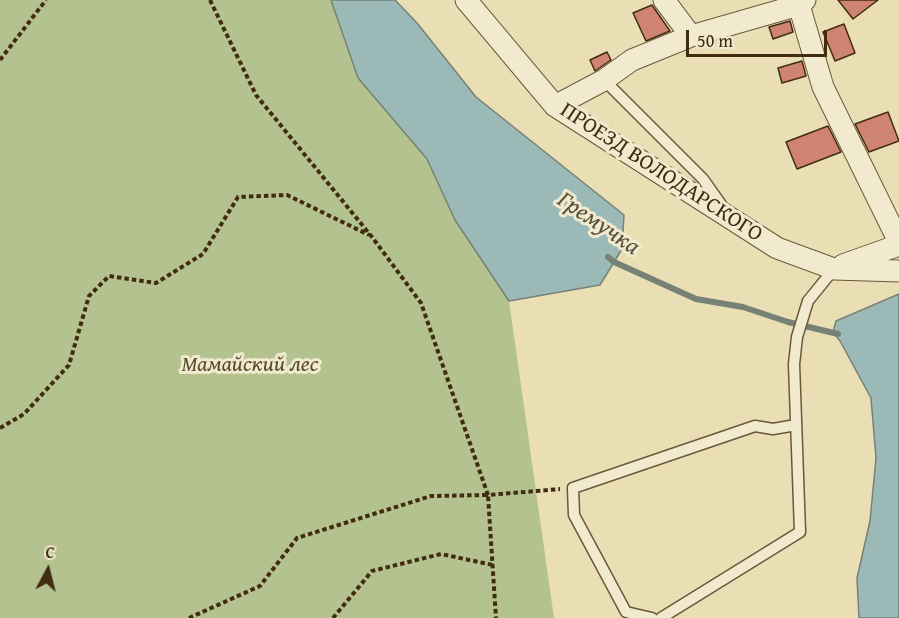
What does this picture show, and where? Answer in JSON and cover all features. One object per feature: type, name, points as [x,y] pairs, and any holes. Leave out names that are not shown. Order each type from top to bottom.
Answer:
[{"type":"street","name":"ПРОЕЗД ВОЛОДАРСКОГО","points":[[466,0],[555,106],[777,248],[834,269],[899,271]]},
{"type":"street","points":[[664,0],[691,36]]},
{"type":"street","points":[[555,106],[604,80],[632,60],[691,36],[802,2],[823,87],[899,243],[834,269]]},
{"type":"lane","points":[[604,80],[704,179],[730,218]]},
{"type":"lane","points":[[661,618],[800,532],[794,364],[797,337],[808,301],[834,269]]},
{"type":"lane","points":[[652,618],[626,612],[574,515],[573,488],[755,426],[773,429],[796,425]]},
{"type":"path","points":[[0,60],[46,0]]},
{"type":"path","points":[[210,0],[256,95],[372,237],[421,303],[488,495],[496,618]]},
{"type":"path","points":[[0,428],[24,414],[69,365],[89,296],[95,289],[109,276],[156,283],[203,254],[238,197],[287,195],[372,237]]},
{"type":"path","points":[[189,618],[260,586],[297,538],[431,496],[488,495],[573,488]]},
{"type":"path","points":[[333,618],[372,571],[441,555],[493,565]]},
{"type":"green space","name":"Мамайский лес","points":[[0,0],[331,0],[358,78],[427,159],[455,220],[509,301],[554,618],[0,618]]},
{"type":"water","points":[[331,0],[395,0],[417,23],[476,97],[624,215],[622,249],[600,285],[509,301],[455,220],[427,159],[358,78]]},
{"type":"water","points":[[899,294],[899,618],[859,618],[857,578],[870,521],[876,458],[871,398],[833,332],[836,321]]},
{"type":"building","points":[[838,0],[878,0],[853,19]]},
{"type":"building","points":[[652,5],[670,31],[646,41],[633,13]]},
{"type":"building","points":[[790,21],[793,32],[773,39],[769,27]]},
{"type":"building","points":[[844,24],[855,53],[835,61],[823,32]]},
{"type":"building","points":[[607,52],[611,60],[595,71],[590,60]]},
{"type":"building","points":[[802,61],[806,76],[782,83],[778,68]]},
{"type":"building","points":[[888,112],[899,141],[869,152],[855,124]]},
{"type":"building","points":[[828,126],[841,152],[797,169],[786,142]]},
{"type":"waterway","name":"Гремучка","points":[[608,257],[614,262],[696,299],[743,307],[788,322],[838,334]]}]
